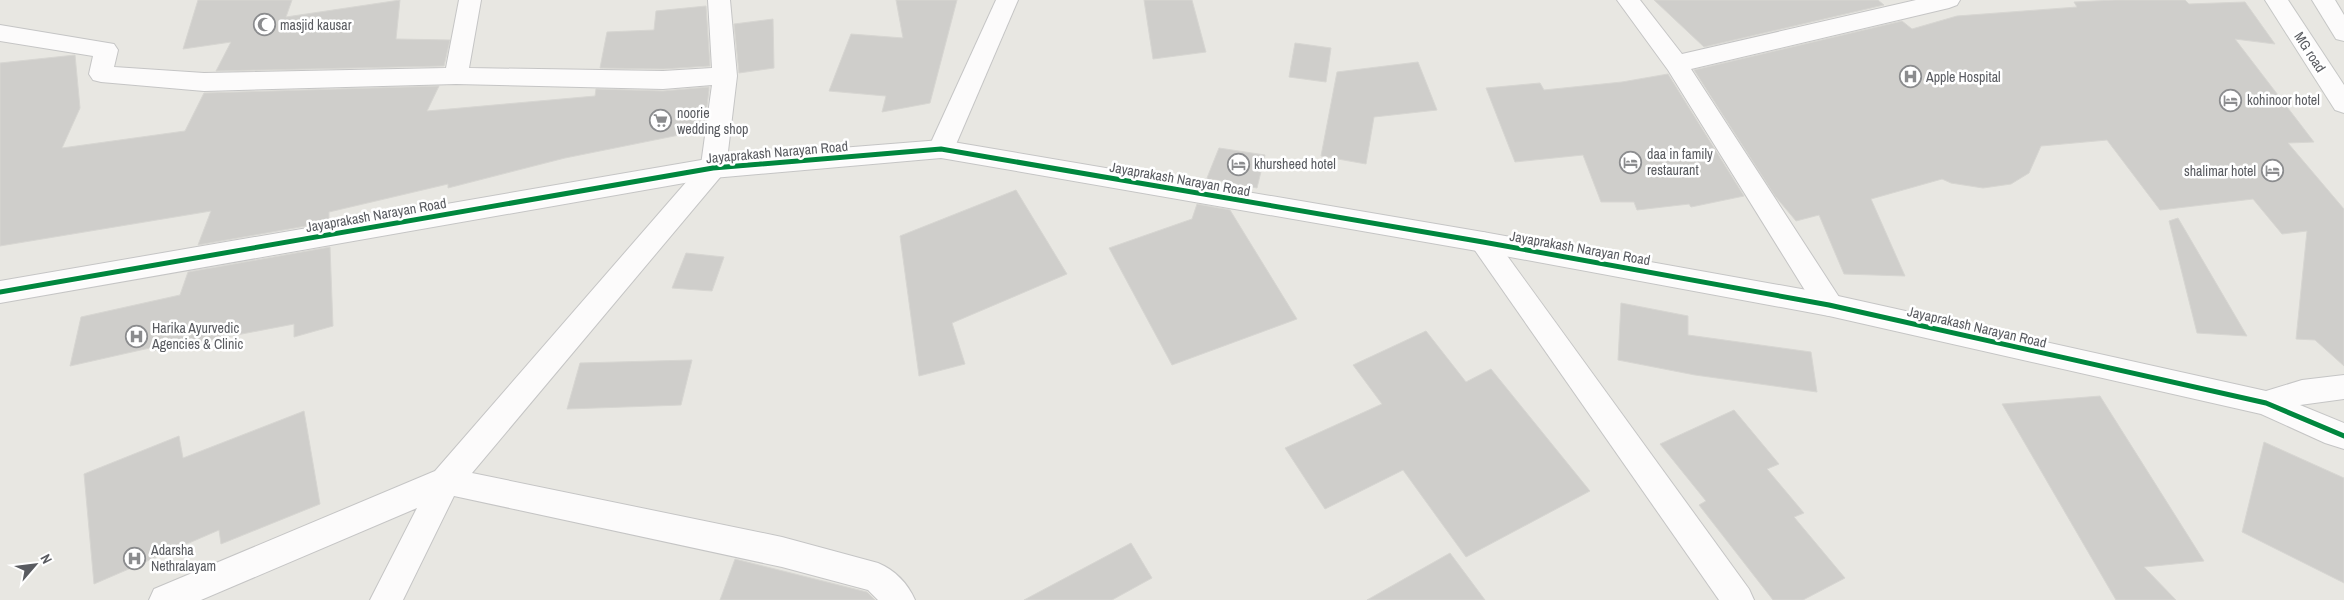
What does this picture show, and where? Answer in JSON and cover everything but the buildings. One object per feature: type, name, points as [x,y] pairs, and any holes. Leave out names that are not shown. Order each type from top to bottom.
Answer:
[{"type":"street","points":[[456,76],[470,0]]},
{"type":"street","points":[[386,600],[446,481],[713,168],[725,76],[719,0]]},
{"type":"street","points":[[941,149],[1007,0]]},
{"type":"street","points":[[1628,0],[1676,64],[1828,305]]},
{"type":"street","points":[[1676,64],[1949,0]]},
{"type":"street","name":"MG road","points":[[2276,0],[2344,104]]},
{"type":"street","points":[[2323,0],[2344,33]]},
{"type":"street","points":[[2,38],[106,50],[101,74],[204,82],[456,76],[663,80],[725,76]]},
{"type":"street","name":"Jayaprakash Narayan Road","points":[[0,292],[713,168],[941,149],[1483,242],[1828,305],[2266,403],[2335,434],[2344,436]]},
{"type":"street","points":[[1483,242],[1738,600]]},
{"type":"street","name":"Jayaprakash Narayan Road","points":[[2266,403],[2302,392],[2344,388]]},
{"type":"street","points":[[165,600],[446,481],[782,552],[878,578],[899,600]]},
{"type":"cycle path","points":[[0,292],[713,168],[941,149],[1483,242],[1829,305],[2266,403],[2335,434],[2344,436]]},
{"type":"place","name":"masjid kausar","points":[[264,25]]},
{"type":"place","name":"Apple Hospital","points":[[1910,77]]},
{"type":"place","name":"kohinoor hotel","points":[[2231,100]]},
{"type":"place","name":"noorie wedding shop","points":[[661,121]]},
{"type":"place","name":"daa in family restaurant","points":[[1631,162]]},
{"type":"place","name":"khursheed hotel","points":[[1238,164]]},
{"type":"place","name":"shalimar hotel","points":[[2272,171]]},
{"type":"place","name":"Harika Ayurvedic Agencies & Clinic","points":[[136,336]]},
{"type":"place","name":"Adarsha Nethralayam","points":[[135,558]]}]
